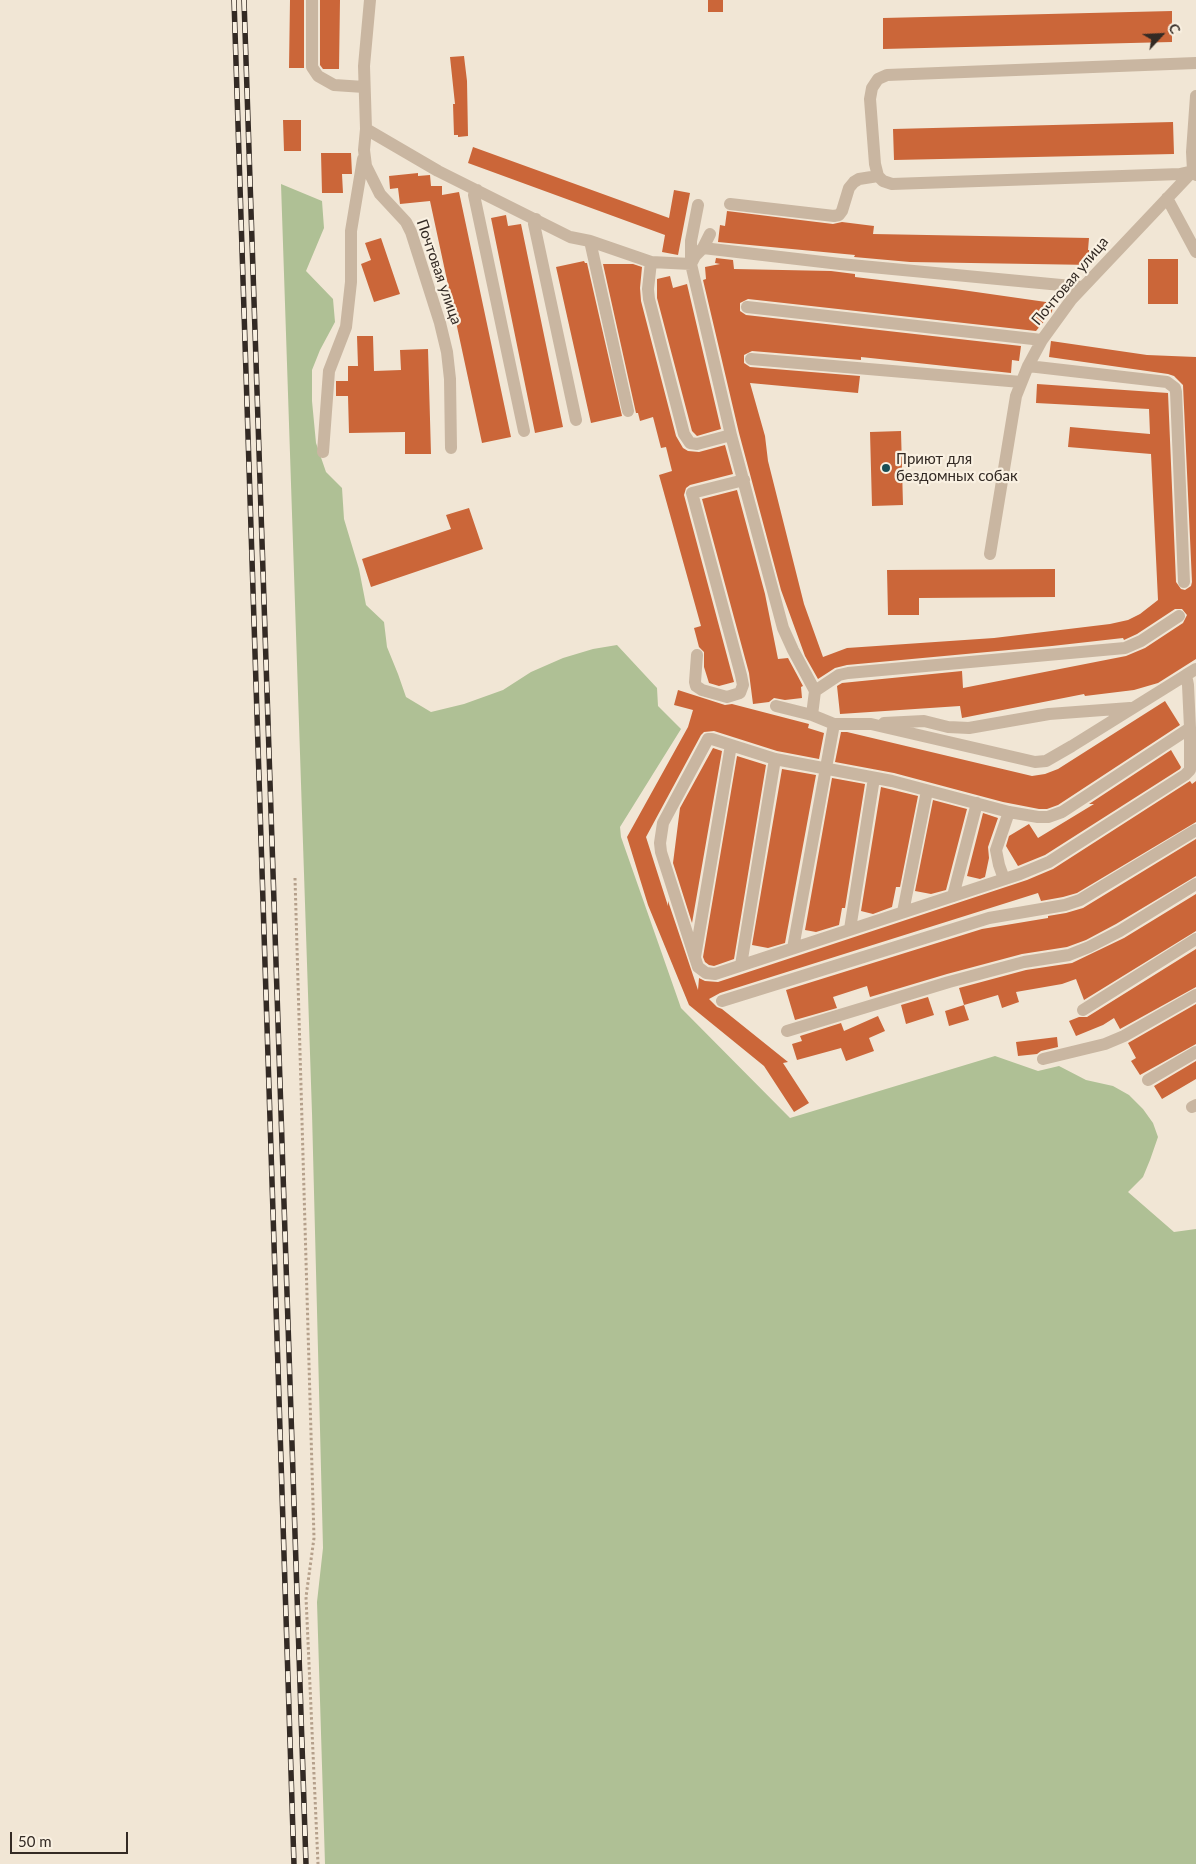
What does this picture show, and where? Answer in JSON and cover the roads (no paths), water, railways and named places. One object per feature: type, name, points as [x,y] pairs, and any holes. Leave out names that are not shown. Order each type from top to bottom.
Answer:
[{"type":"street","points":[[312,0],[312,67],[318,76],[334,85],[364,87]]},
{"type":"street","name":"Почтовая улица","points":[[370,0],[364,66],[366,129],[364,150],[366,166],[372,182],[380,194],[406,222],[411,232],[440,323],[447,352],[450,380],[450,448]]},
{"type":"street","points":[[1196,63],[887,75],[878,79],[872,88],[870,99],[875,164],[878,176],[883,181],[892,184],[1194,173],[1192,152],[1196,96]]},
{"type":"street","points":[[366,129],[438,171],[570,237],[590,241],[651,262],[691,264]]},
{"type":"street","points":[[323,452],[329,371],[346,327],[351,282],[351,231],[364,150]]},
{"type":"street","name":"Почтовая улица","points":[[990,554],[1016,396],[1028,366],[1042,340],[1082,287],[1167,198],[1194,173]]},
{"type":"street","points":[[730,204],[834,216],[839,215],[842,211],[849,188],[854,182],[859,179],[878,176]]},
{"type":"street","points":[[477,190],[474,195],[524,431]]},
{"type":"street","points":[[1167,198],[1196,252]]},
{"type":"street","points":[[698,205],[691,241],[691,264],[731,435],[783,628],[815,691],[812,715]]},
{"type":"street","points":[[536,219],[534,224],[576,420]]},
{"type":"street","points":[[691,264],[695,256],[703,248],[710,234]]},
{"type":"street","points":[[590,241],[628,411]]},
{"type":"street","points":[[703,248],[840,264],[1082,287]]},
{"type":"street","points":[[651,262],[648,288],[649,298],[684,434],[690,443],[697,444],[731,435]]},
{"type":"street","points":[[747,307],[1042,340]]},
{"type":"street","points":[[751,359],[1021,382]]},
{"type":"street","points":[[1028,366],[1167,382],[1174,388],[1176,392],[1184,582]]},
{"type":"street","points":[[698,655],[694,682],[696,686],[702,690],[727,696],[740,693],[743,685],[741,675],[692,493],[744,480]]},
{"type":"street","points":[[815,691],[839,676],[848,673],[1125,648],[1141,641],[1179,616]]},
{"type":"street","points":[[871,724],[1036,762],[1046,761],[1191,672]]},
{"type":"street","points":[[1190,728],[1055,815],[1038,817],[1009,812],[874,778],[775,759],[708,739],[661,830],[661,852],[698,966],[706,973],[715,974],[1004,879],[1049,862],[1185,775],[1191,765],[1190,728],[1188,685],[1191,672]]},
{"type":"street","points":[[776,706],[812,715],[834,724],[924,721],[948,727],[969,728],[1049,714],[1132,708]]},
{"type":"street","points":[[793,948],[834,724]]},
{"type":"street","points":[[695,959],[731,746]]},
{"type":"street","points":[[741,965],[775,759]]},
{"type":"street","points":[[850,929],[874,778]]},
{"type":"street","points":[[903,912],[927,792]]},
{"type":"street","points":[[953,896],[977,803]]},
{"type":"street","points":[[1004,879],[996,850],[1009,812]]},
{"type":"street","points":[[722,1001],[989,918],[1065,905],[1080,900],[1196,830]]},
{"type":"street","points":[[787,1031],[949,982],[1024,962],[1069,955],[1090,947],[1120,931],[1196,884]]},
{"type":"street","points":[[1083,1010],[1196,939]]},
{"type":"street","points":[[1043,1059],[1118,1039],[1196,995]]},
{"type":"street","points":[[1148,1080],[1196,1052]]},
{"type":"railway","points":[[234,0],[294,1864]]},
{"type":"railway","points":[[244,0],[306,1864]]},
{"type":"place","name":"Приют для бездомных собак","points":[[886,468]]}]
